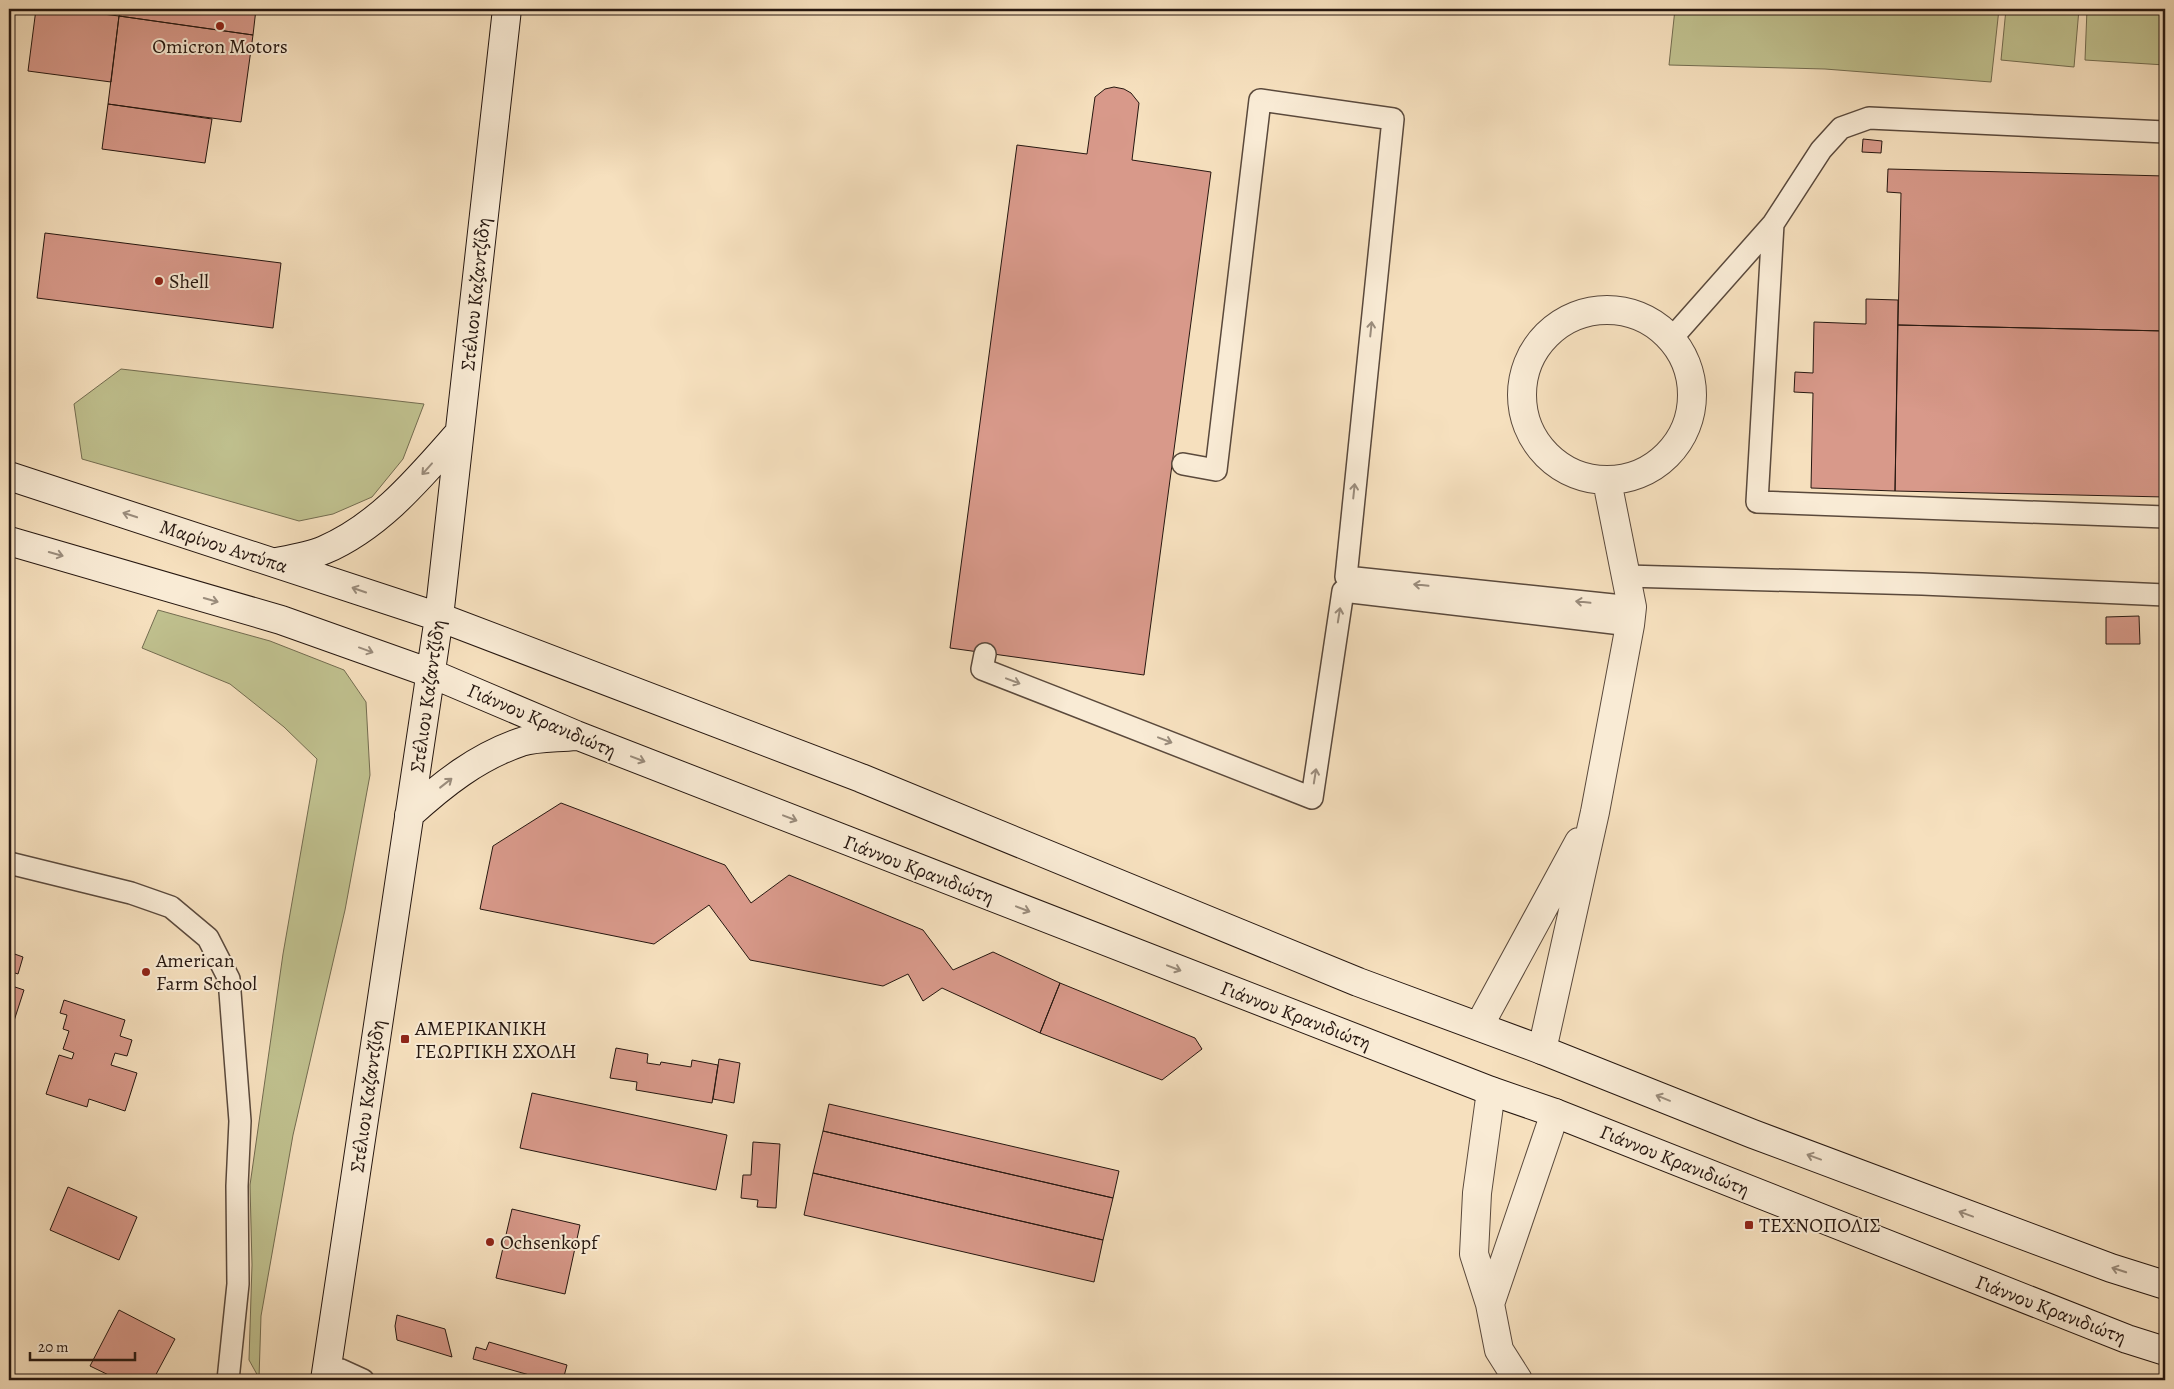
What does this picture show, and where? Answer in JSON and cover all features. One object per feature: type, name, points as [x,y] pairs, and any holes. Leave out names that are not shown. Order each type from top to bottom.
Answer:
[{"type":"street","name":"Στέλιου Καζαντζίδη","points":[[326,1374],[439,617],[507,9]]},
{"type":"street","points":[[1594,310],[1622,310],[1649,320],[1672,338],[1687,362],[1693,389],[1690,416],[1679,442],[1660,462],[1635,476],[1607,481],[1579,476],[1554,463],[1534,442],[1523,415],[1521,387],[1528,359],[1544,335],[1567,318],[1594,310]]},
{"type":"street","points":[[276,562],[324,551],[358,532],[387,510],[415,483],[459,433]]},
{"type":"street","name":"Μαρίνου Αντύπα","points":[[9,476],[439,617]]},
{"type":"street","points":[[1542,1050],[1595,812],[1631,616],[1626,576],[1607,481]]},
{"type":"street","points":[[9,541],[282,620],[430,673]]},
{"type":"street","points":[[439,617],[861,778],[1358,982],[1542,1050],[1762,1138],[2111,1268],[2165,1285]]},
{"type":"street","name":"Γιάννου Κρανιδιώτη","points":[[430,673],[576,735],[1491,1091],[1555,1113],[2126,1339],[2165,1351]]},
{"type":"street","points":[[409,815],[445,783],[474,764],[522,742],[576,735]]},
{"type":"street","points":[[1479,1026],[1595,812]]},
{"type":"street","points":[[1491,1091],[1477,1193],[1474,1254],[1490,1304],[1499,1350],[1501,1380]]},
{"type":"street","points":[[1490,1304],[1555,1113]]},
{"type":"street","points":[[1499,1350],[1518,1380]]},
{"type":"lane","points":[[1183,464],[1216,470],[1260,100],[1393,119],[1346,577],[1631,616]]},
{"type":"lane","points":[[1672,338],[1773,224],[1821,150],[1842,128],[1869,118],[2165,132]]},
{"type":"lane","points":[[1773,224],[1757,502],[2165,517]]},
{"type":"lane","points":[[1626,576],[1922,584],[2165,596]]},
{"type":"lane","points":[[985,654],[982,669],[1312,798],[1343,590],[1631,616]]},
{"type":"lane","points":[[9,863],[131,893],[171,907],[208,938],[229,979],[240,1121],[237,1186],[238,1284],[228,1380]]},
{"type":"lane","points":[[326,1374],[341,1370],[363,1380]]},
{"type":"green space","points":[[1675,9],[1999,9],[1991,82],[1825,69],[1669,65]]},
{"type":"green space","points":[[2006,9],[2079,9],[2074,67],[2001,60]]},
{"type":"green space","points":[[2087,9],[2165,9],[2165,65],[2085,60]]},
{"type":"green space","points":[[121,369],[424,404],[403,459],[372,497],[333,514],[299,521],[82,459],[74,404]]},
{"type":"green space","points":[[158,610],[270,641],[344,670],[366,702],[370,775],[345,910],[293,1135],[261,1316],[259,1378],[249,1360],[252,1265],[250,1185],[283,954],[317,759],[284,727],[230,684],[142,648]]},
{"type":"building","points":[[36,9],[63,9],[119,16],[111,82],[28,71]]},
{"type":"building","name":"Omicron Motors","points":[[121,9],[256,9],[253,35],[119,16]]},
{"type":"building","points":[[119,16],[253,35],[241,122],[108,104]]},
{"type":"building","points":[[1114,87],[1131,93],[1139,103],[1132,160],[1211,172],[1144,675],[950,648],[1017,145],[1087,154],[1095,97],[1105,89]]},
{"type":"building","points":[[108,104],[212,119],[205,163],[102,149]]},
{"type":"building","points":[[1863,139],[1882,141],[1881,153],[1862,152]]},
{"type":"building","points":[[1888,169],[2165,176],[2165,331],[1898,325],[1901,193],[1887,192]]},
{"type":"building","name":"Shell","points":[[45,233],[281,263],[273,328],[37,298]]},
{"type":"building","points":[[1866,299],[1898,300],[1895,491],[1811,488],[1813,393],[1794,392],[1795,372],[1813,373],[1814,322],[1866,324]]},
{"type":"building","points":[[1898,325],[2165,331],[2165,497],[1895,491]]},
{"type":"building","points":[[2139,616],[2140,644],[2106,644],[2106,617]]},
{"type":"building","points":[[561,803],[725,865],[751,903],[789,875],[923,930],[953,970],[993,952],[1060,983],[1040,1033],[942,988],[923,1001],[908,974],[883,986],[750,960],[709,905],[654,944],[480,909],[493,846]]},
{"type":"building","points":[[9,952],[23,957],[18,974],[9,971]]},
{"type":"building","points":[[1060,983],[1195,1038],[1202,1049],[1162,1080],[1040,1033]]},
{"type":"building","points":[[9,985],[24,990],[12,1027],[9,1026]]},
{"type":"building","points":[[64,1000],[125,1020],[120,1036],[132,1040],[127,1056],[115,1053],[111,1065],[137,1073],[125,1111],[89,1099],[87,1107],[46,1094],[59,1055],[72,1059],[74,1053],[63,1049],[69,1031],[63,1029],[67,1015],[60,1013]]},
{"type":"building","points":[[616,1048],[648,1054],[647,1063],[660,1065],[661,1062],[691,1067],[692,1060],[718,1065],[712,1103],[636,1090],[637,1082],[610,1078]]},
{"type":"building","points":[[719,1059],[740,1063],[734,1103],[713,1099]]},
{"type":"building","points":[[532,1093],[727,1135],[716,1190],[520,1148]]},
{"type":"building","points":[[829,1104],[1119,1171],[1113,1198],[823,1131]]},
{"type":"building","points":[[823,1131],[1113,1198],[1103,1240],[813,1173]]},
{"type":"building","points":[[753,1142],[780,1144],[776,1208],[757,1207],[758,1200],[741,1198],[743,1175],[751,1175]]},
{"type":"building","points":[[813,1173],[1103,1240],[1094,1282],[804,1215]]},
{"type":"building","points":[[68,1187],[137,1217],[119,1260],[50,1230]]},
{"type":"building","points":[[512,1209],[580,1225],[565,1294],[496,1278]]},
{"type":"building","points":[[119,1310],[175,1339],[153,1380],[119,1380],[90,1366]]},
{"type":"building","points":[[397,1315],[445,1329],[452,1357],[397,1340],[395,1326]]},
{"type":"building","points":[[489,1342],[567,1365],[563,1380],[547,1380],[473,1359],[476,1347],[486,1350]]},
{"type":"place","name":"Omicron Motors","points":[[220,26]]},
{"type":"place","name":"Shell","points":[[159,281]]},
{"type":"place","name":"American Farm School","points":[[146,972]]},
{"type":"place","name":"ΑΜΕΡΙΚΑΝΙΚΗ ΓΕΩΡΓΙΚΗ ΣΧΟΛΗ","points":[[405,1039]]},
{"type":"place","name":"ΤΕΧΝΟΠΟΛΙΣ","points":[[1749,1225]]},
{"type":"place","name":"Ochsenkopf","points":[[490,1242]]}]
